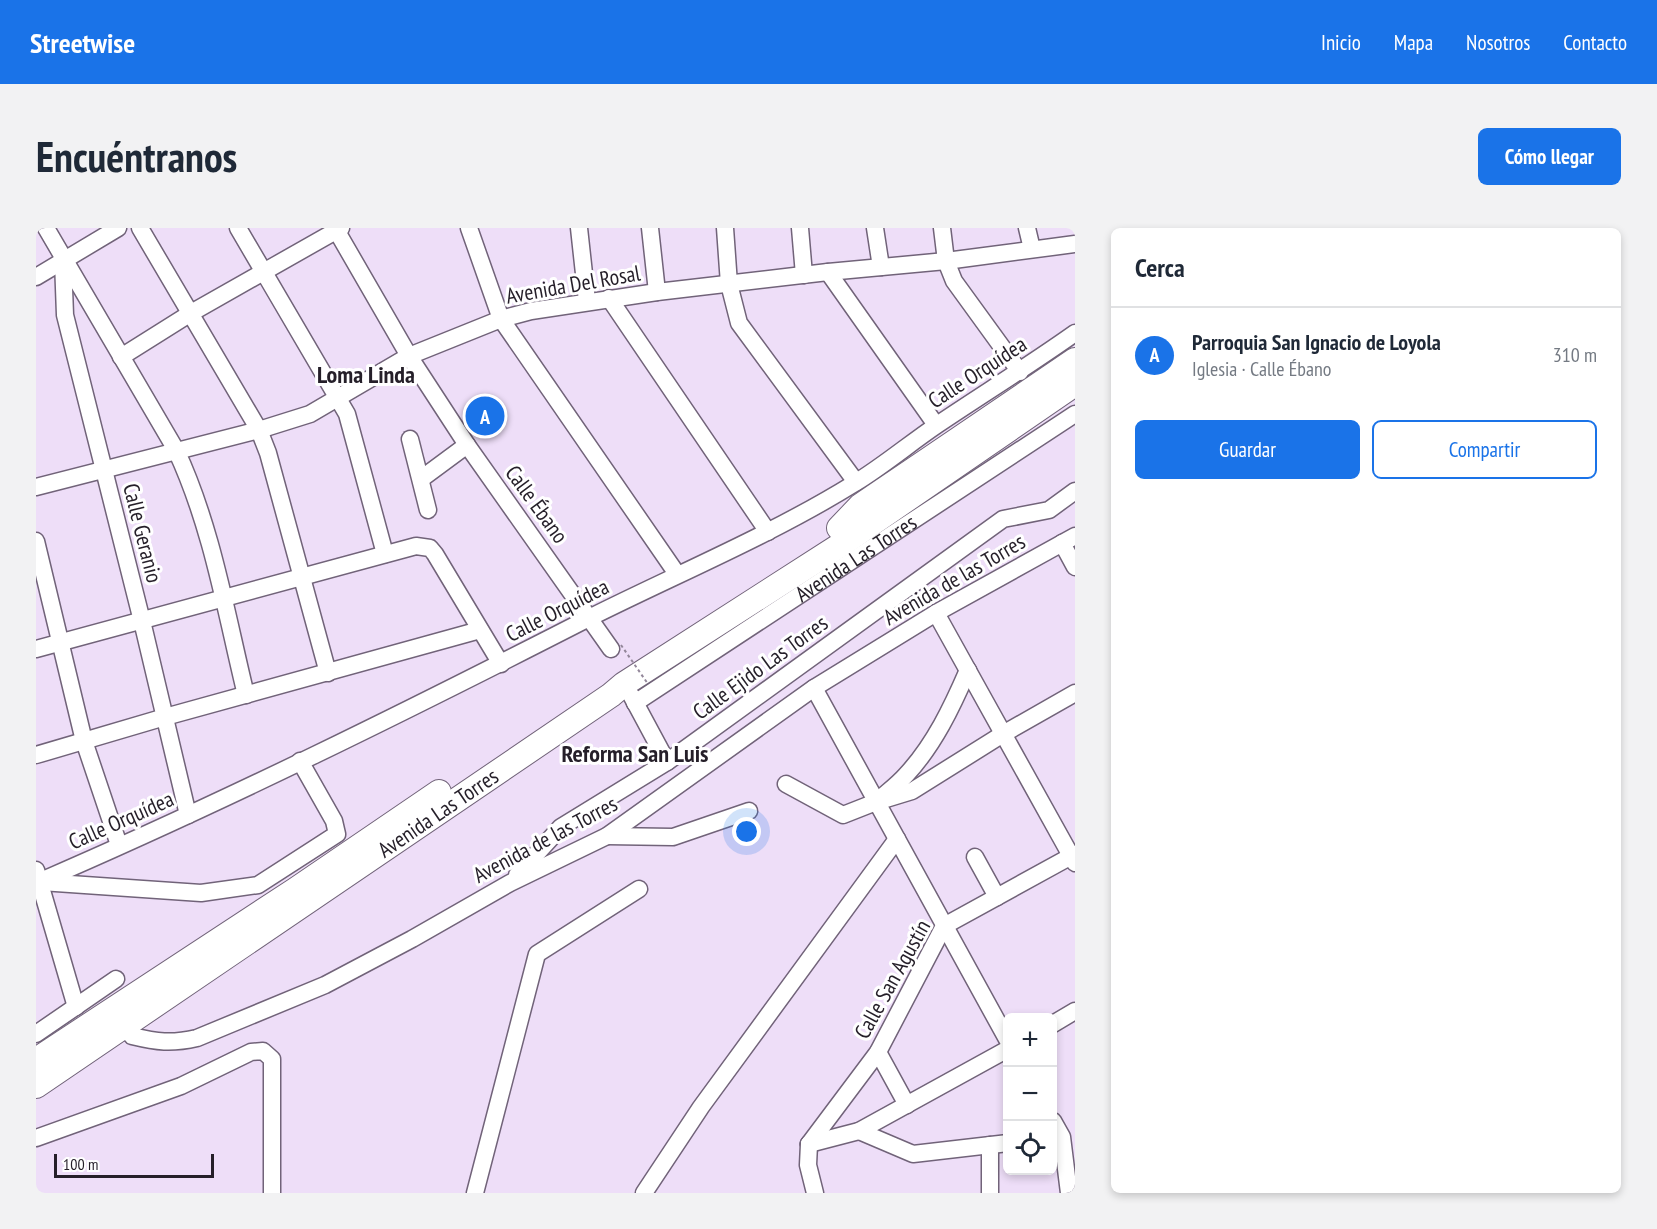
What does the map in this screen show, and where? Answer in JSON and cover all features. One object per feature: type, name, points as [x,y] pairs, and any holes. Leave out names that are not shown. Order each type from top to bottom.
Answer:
[{"type":"highway","points":[[840,536],[860,506],[1075,360]]},
{"type":"highway","points":[[893,500],[1075,368]]},
{"type":"highway","points":[[840,536],[1075,384]]},
{"type":"highway","points":[[840,536],[884,527],[1075,399]]},
{"type":"highway","name":"Avenida Las Torres","points":[[36,1086],[271,928],[840,536]]},
{"type":"highway","name":"Avenida Las Torres","points":[[36,1060],[295,890],[622,668],[840,536]]},
{"type":"highway","points":[[72,1061],[104,1052],[132,1036],[255,953],[271,928]]},
{"type":"street","points":[[45,228],[176,450],[198,503],[246,695]]},
{"type":"street","points":[[36,276],[118,228]]},
{"type":"street","points":[[140,228],[259,430],[273,466],[328,673]]},
{"type":"street","points":[[238,228],[347,414],[385,554]]},
{"type":"street","points":[[469,228],[501,319],[677,574]]},
{"type":"street","points":[[579,228],[587,301]]},
{"type":"street","points":[[650,228],[657,292]]},
{"type":"street","points":[[725,228],[729,284],[739,323],[856,482]]},
{"type":"street","points":[[800,228],[804,275]]},
{"type":"street","points":[[875,228],[881,267]]},
{"type":"street","points":[[942,228],[946,261],[954,281],[1020,372]]},
{"type":"street","points":[[1027,228],[1032,249]]},
{"type":"street","points":[[121,357],[191,313],[338,229]]},
{"type":"street","name":"Calle Ébano","points":[[338,229],[409,356],[468,445],[590,618],[616,647]]},
{"type":"street","name":"Avenida Del Rosal","points":[[36,487],[259,430],[310,414],[409,356],[501,319],[531,311],[657,292],[946,261],[1075,244]]},
{"type":"street","name":"Calle Geranio","points":[[63,261],[65,315],[188,815]]},
{"type":"street","points":[[828,272],[936,426]]},
{"type":"street","points":[[609,298],[768,532]]},
{"type":"street","name":"Calle Orquídea","points":[[37,878],[188,815],[501,664],[677,574],[768,532],[856,482],[1075,333]]},
{"type":"street","name":"Avenida Las Torres","points":[[667,762],[633,699],[1075,414]]},
{"type":"street","points":[[410,439],[428,510]]},
{"type":"street","points":[[421,479],[468,445]]},
{"type":"street","name":"Calle Ejido Las Torres","points":[[510,883],[561,827],[667,762],[1003,519],[1050,510],[1075,491]]},
{"type":"street","points":[[1068,539],[1075,567]]},
{"type":"street","name":"Avenida de las Torres","points":[[132,1036],[159,1043],[197,1038],[325,985],[510,883],[607,836],[814,688],[936,613],[1068,539]]},
{"type":"street","points":[[36,541],[84,741],[119,845]]},
{"type":"street","points":[[36,649],[416,546],[429,548],[435,554],[501,664]]},
{"type":"street","points":[[936,613],[1074,858]]},
{"type":"street","points":[[36,755],[480,630]]},
{"type":"street","points":[[876,802],[906,776],[930,743],[951,709],[968,670]]},
{"type":"street","points":[[814,688],[1003,1032]]},
{"type":"street","points":[[786,784],[843,815],[912,791],[1003,734],[1075,693]]},
{"type":"street","points":[[76,1007],[37,878],[201,892],[258,885],[337,834],[334,821],[300,761]]},
{"type":"street","points":[[607,836],[673,837],[749,811]]},
{"type":"street","points":[[644,1193],[701,1107],[897,839]]},
{"type":"street","points":[[975,856],[997,897]]},
{"type":"street","name":"Calle San Agustín","points":[[809,1144],[878,1052],[944,926],[1074,858]]},
{"type":"street","points":[[476,1193],[537,954],[639,889]]},
{"type":"street","points":[[36,1034],[116,979]]},
{"type":"street","points":[[1057,1022],[1075,1011]]},
{"type":"street","points":[[36,1138],[181,1086],[251,1052],[263,1051],[272,1059],[272,1193]]},
{"type":"street","points":[[878,1052],[907,1105]]},
{"type":"street","points":[[815,1193],[808,1165],[809,1144],[859,1131],[1003,1052]]},
{"type":"street","points":[[859,1131],[913,1154],[1003,1144]]},
{"type":"street","points":[[1063,1138],[1069,1193]]},
{"type":"street","points":[[990,1145],[990,1193]]},
{"type":"path","points":[[616,647],[648,684]]},
{"type":"place","name":"Parroquia San Ignacio de Loyola","points":[[485,416]]},
{"type":"district","name":"Loma Linda","points":[[366,375]]},
{"type":"district","name":"Reforma San Luis","points":[[635,754]]}]
